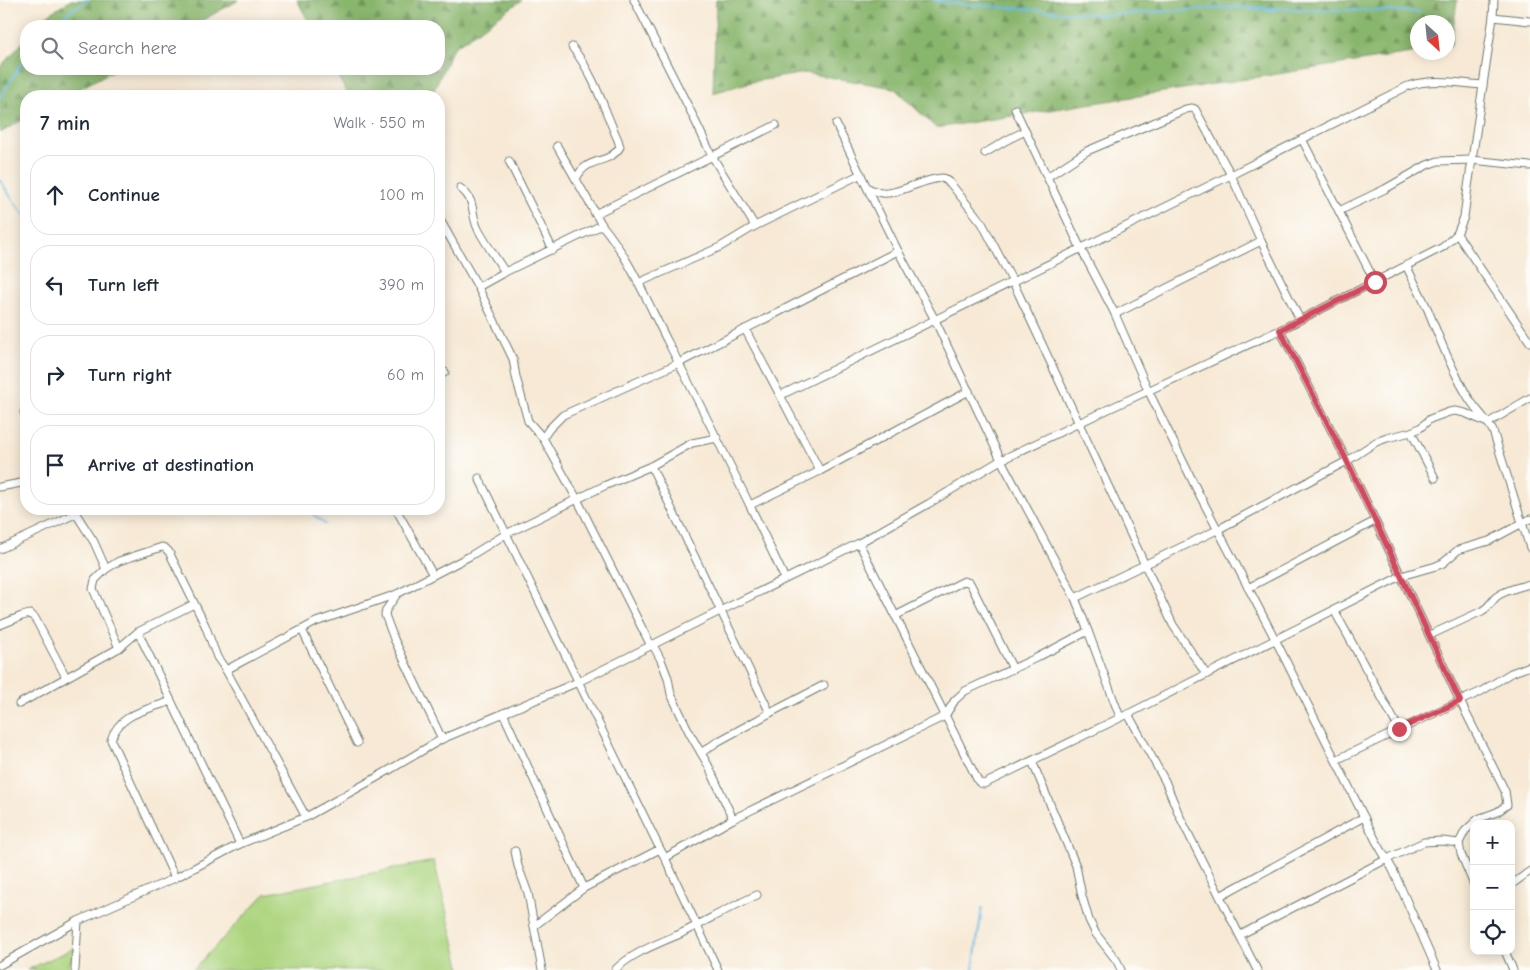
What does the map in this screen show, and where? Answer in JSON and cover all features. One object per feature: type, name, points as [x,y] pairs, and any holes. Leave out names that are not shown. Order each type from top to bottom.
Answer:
[{"type":"street","points":[[634,0],[712,156],[755,226]]},
{"type":"street","points":[[0,965],[78,921],[175,878],[240,844],[306,817],[374,780],[442,739],[578,682],[860,543],[1001,460],[1280,330],[1443,247],[1457,234],[1464,217],[1494,0]]},
{"type":"street","points":[[1493,18],[1530,22]]},
{"type":"street","points":[[572,47],[583,60],[594,82],[620,147],[616,153],[583,168],[576,179]]},
{"type":"street","points":[[780,395],[1081,249],[1408,86],[1432,81],[1483,85]]},
{"type":"street","points":[[1047,177],[1087,152],[1192,108],[1195,110],[1231,175],[1300,320]]},
{"type":"street","points":[[1015,109],[1081,249],[1115,314],[1148,390],[1217,530],[1387,859],[1436,970]]},
{"type":"street","points":[[836,124],[898,251],[935,320],[1001,460],[1075,598],[1124,715],[1165,781],[1180,817],[1257,970]]},
{"type":"street","points":[[596,214],[776,125]]},
{"type":"street","points":[[985,153],[1025,131]]},
{"type":"street","points":[[1302,139],[1375,282]]},
{"type":"street","points":[[557,146],[602,225],[618,245],[717,438],[785,579]]},
{"type":"street","points":[[1339,211],[1438,161],[1472,160],[1530,166]]},
{"type":"street","points":[[509,161],[553,250]]},
{"type":"street","points":[[638,283],[720,247],[755,226],[862,174]]},
{"type":"street","points":[[868,188],[881,193],[889,193],[934,178],[943,178],[950,183],[982,223],[1079,423],[1173,625],[1206,674]]},
{"type":"street","points":[[460,188],[471,199],[477,226],[505,272]]},
{"type":"street","points":[[478,288],[505,272],[602,225]]},
{"type":"street","points":[[445,228],[478,288],[513,359],[528,421],[543,438],[578,499],[652,646],[661,660],[668,678],[670,694],[708,764],[732,819]]},
{"type":"street","points":[[1457,234],[1530,342]]},
{"type":"street","points":[[1115,314],[1261,241]]},
{"type":"street","points":[[543,438],[549,428],[563,415],[679,363],[898,251]]},
{"type":"street","points":[[1406,266],[1468,397],[1492,431],[1530,548]]},
{"type":"street","points":[[745,329],[820,471]]},
{"type":"street","points":[[1280,330],[1347,461],[1460,701],[1505,791],[1507,805],[1496,812],[1478,819],[1465,830],[1459,843],[1461,854],[1470,876]]},
{"type":"street","points":[[750,505],[820,471],[969,392]]},
{"type":"street","points":[[1488,423],[1530,398]]},
{"type":"street","points":[[1075,598],[1217,530],[1347,461],[1386,438],[1420,428],[1439,414],[1455,411],[1466,413],[1488,423]]},
{"type":"street","points":[[1411,432],[1435,478]]},
{"type":"street","points":[[226,670],[316,622],[397,594],[491,544],[506,534],[651,466],[692,443],[717,438]]},
{"type":"street","points":[[651,466],[770,712]]},
{"type":"street","points":[[479,478],[718,970]]},
{"type":"street","points":[[0,487],[20,483]]},
{"type":"street","points":[[1,547],[66,515]]},
{"type":"street","points":[[77,515],[94,542],[106,570]]},
{"type":"street","points":[[399,515],[433,575]]},
{"type":"street","points":[[860,543],[978,781],[980,784],[984,784],[1401,576],[1443,563],[1458,550],[1489,541],[1530,519]]},
{"type":"street","points":[[1248,588],[1375,521]]},
{"type":"street","points":[[119,648],[93,588],[95,580],[119,561],[162,547],[166,548],[205,626],[217,657],[226,670],[306,817]]},
{"type":"street","points":[[895,616],[964,582],[970,583],[1013,669]]},
{"type":"street","points":[[1430,635],[1488,608],[1502,594],[1530,584]]},
{"type":"street","points":[[397,594],[386,610],[385,615],[394,639],[442,739]]},
{"type":"street","points":[[19,704],[119,648],[138,632],[194,604]]},
{"type":"street","points":[[1334,610],[1399,729]]},
{"type":"street","points":[[0,625],[30,614],[35,618],[66,677]]},
{"type":"street","points":[[302,630],[357,743]]},
{"type":"street","points":[[665,858],[732,819],[945,716],[956,700],[965,692],[1088,631]]},
{"type":"street","points":[[138,632],[240,844]]},
{"type":"street","points":[[1336,760],[1480,692],[1511,673],[1530,666]]},
{"type":"street","points":[[701,753],[770,712],[824,686]]},
{"type":"street","points":[[171,701],[128,717],[119,724],[111,740],[175,878]]},
{"type":"street","points":[[503,714],[584,888]]},
{"type":"street","points":[[1032,761],[1076,866],[1089,920],[1096,934],[1117,961],[1121,970]]},
{"type":"street","points":[[1220,896],[1364,817]]},
{"type":"street","points":[[1240,935],[1387,859],[1424,842],[1442,841],[1459,843]]},
{"type":"street","points":[[534,926],[584,888],[660,849]]},
{"type":"street","points":[[516,851],[518,866],[528,893],[542,970]]},
{"type":"street","points":[[1515,882],[1530,872]]},
{"type":"street","points":[[615,970],[638,954],[757,895]]},
{"type":"street","points":[[76,970],[78,921]]},
{"type":"street","points":[[1507,955],[1513,970]]},
{"type":"green space","points":[[71,0],[239,0],[203,20],[43,20]]},
{"type":"green space","points":[[297,0],[522,0],[453,48],[445,65],[445,20],[308,20]]},
{"type":"green space","points":[[716,0],[1457,0],[1455,15],[1410,15],[1410,53],[936,128],[894,88],[805,73],[751,82],[713,93]]},
{"type":"green space","points":[[20,45],[20,75],[105,75],[77,90],[20,90],[20,121],[0,133],[0,67]]},
{"type":"green space","points":[[337,75],[441,75],[434,90],[345,90]]},
{"type":"green space","points":[[434,861],[461,970],[193,970],[265,894]]},
{"type":"green space","points":[[76,947],[67,970],[27,970]]},
{"type":"waterway","points":[[60,20],[87,0]]},
{"type":"waterway","points":[[933,0],[946,3],[1105,15],[1236,7],[1275,10],[1242,7],[1419,12]]},
{"type":"waterway","points":[[0,98],[20,66]]},
{"type":"waterway","points":[[0,180],[20,209]]},
{"type":"waterway","points":[[314,515],[325,524]]},
{"type":"waterway","points":[[973,970],[982,908]]},
{"type":"route","points":[[1375,282],[1280,330],[1347,461],[1460,701],[1399,729]]}]
